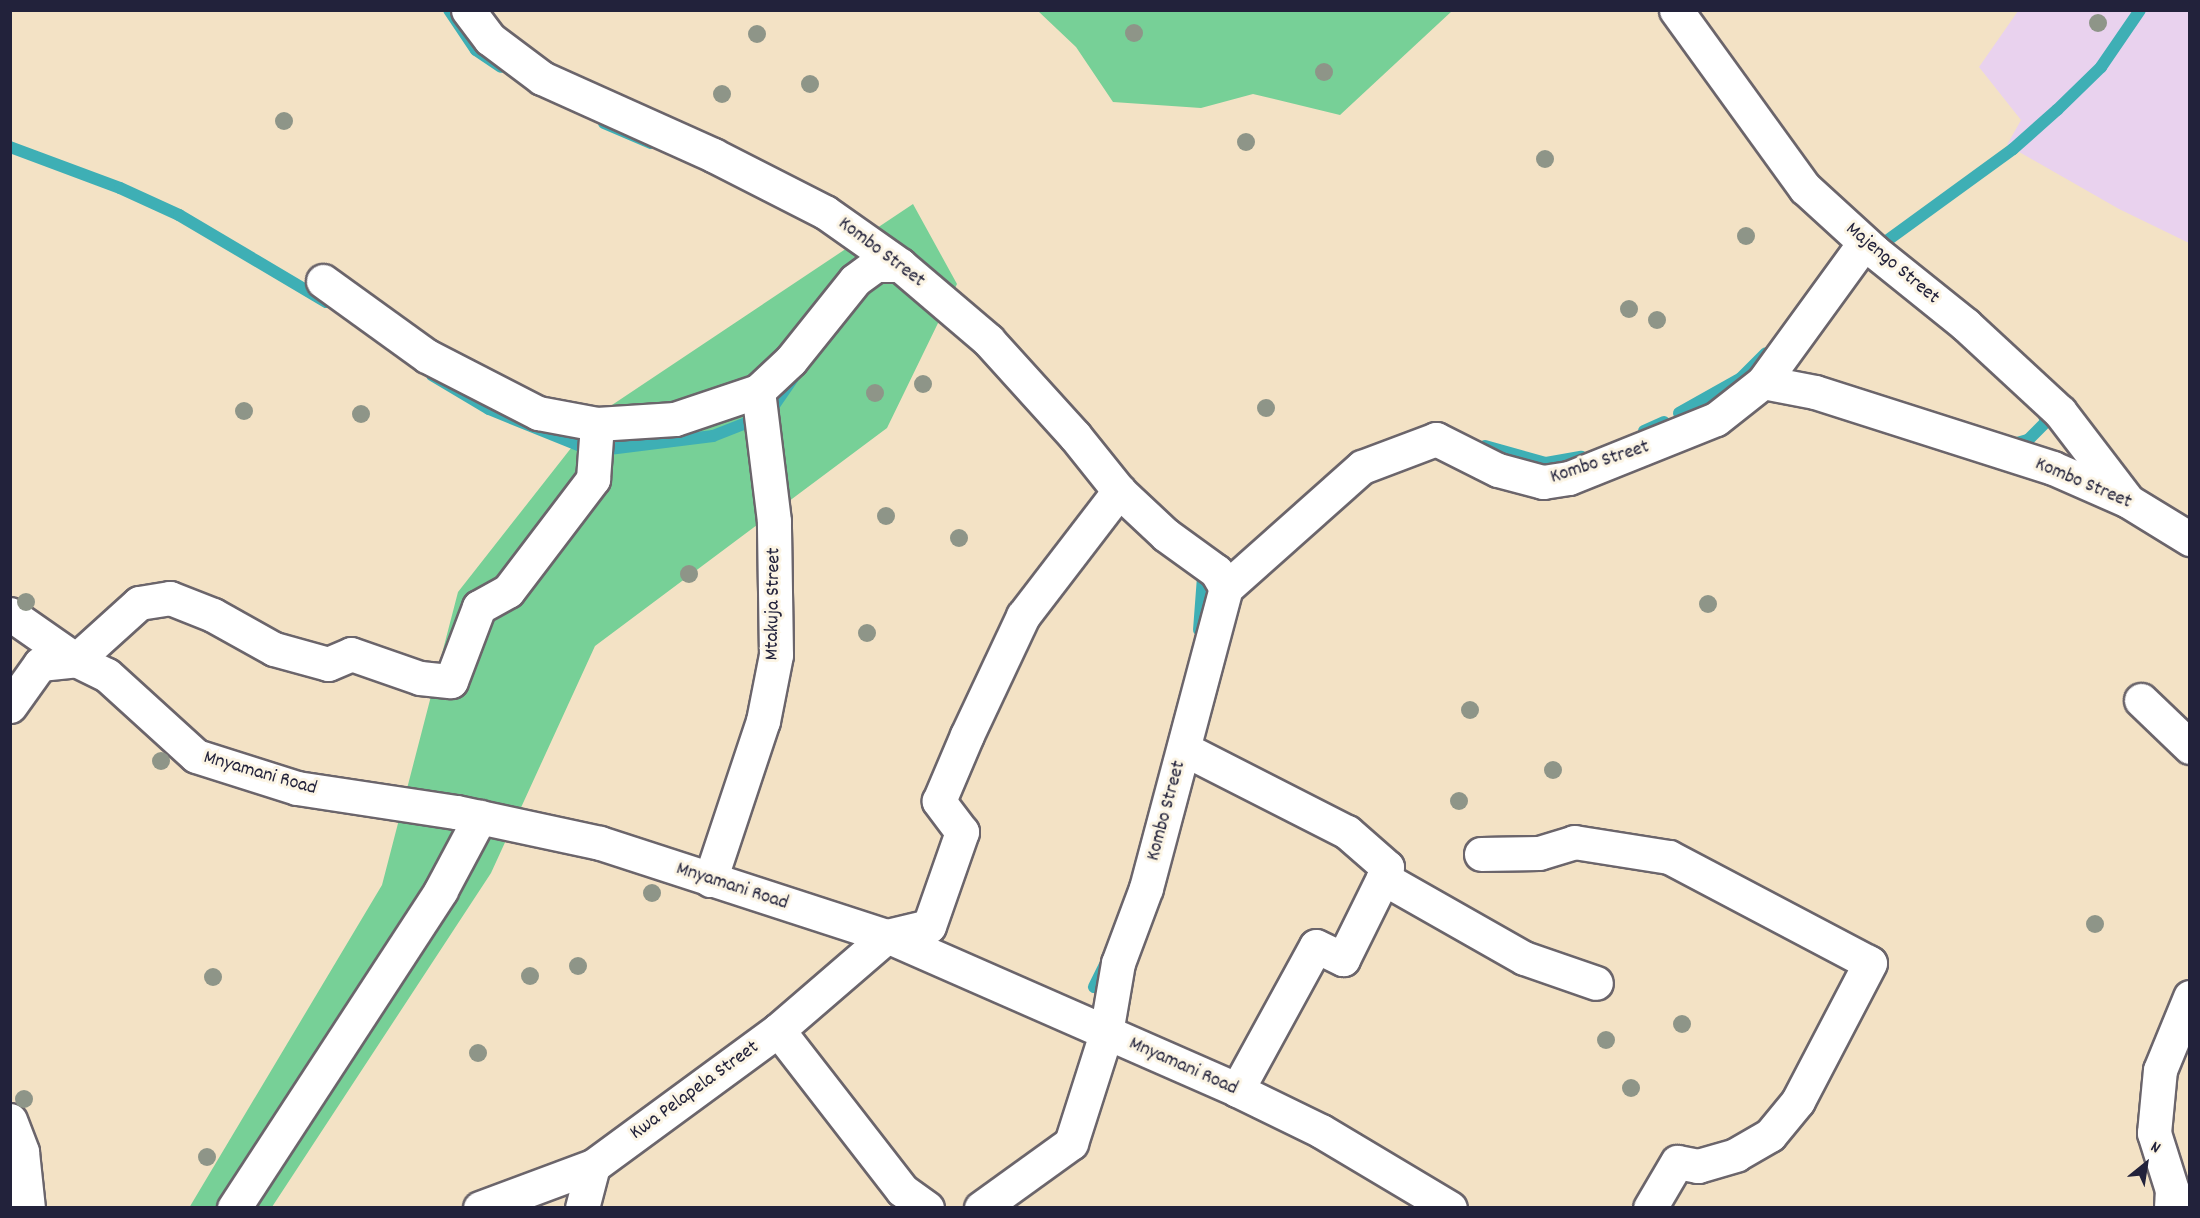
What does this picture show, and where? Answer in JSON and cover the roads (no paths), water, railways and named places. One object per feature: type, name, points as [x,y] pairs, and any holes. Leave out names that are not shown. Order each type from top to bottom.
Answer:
[{"type":"street","name":"Kombo Street","points":[[468,10],[490,39],[542,78],[713,155],[825,212],[900,265],[988,340],[1075,436],[1119,491],[1166,535],[1216,571],[1226,588]]},
{"type":"street","name":"Majengo Street","points":[[1676,10],[1804,189],[1864,243],[1966,325],[2060,412],[2128,501]]},
{"type":"street","name":"Kombo Street","points":[[981,1208],[1071,1143],[1106,1033],[1118,963],[1146,888],[1226,588],[1362,467],[1436,439],[1498,470],[1543,483],[1569,478],[1687,434],[1716,419],[1763,382],[1864,243]]},
{"type":"street","points":[[323,281],[427,356],[538,413],[597,424],[675,419],[758,391],[791,360],[855,280],[876,265],[900,265]]},
{"type":"street","name":"Kombo Street","points":[[1763,382],[1815,392],[2030,461],[2128,501],[2190,539]]},
{"type":"street","name":"Mtakuja Street","points":[[710,880],[764,721],[776,654],[774,521],[758,391]]},
{"type":"street","points":[[10,706],[40,664],[76,660],[139,603],[170,598],[213,615],[274,649],[328,664],[351,654],[420,678],[451,681],[479,607],[508,591],[592,478],[597,424]]},
{"type":"street","points":[[886,936],[929,926],[962,832],[939,801],[967,735],[1023,616],[1119,491]]},
{"type":"street","name":"Mnyamani Road","points":[[10,614],[76,660],[107,675],[196,756],[297,788],[480,817],[600,843],[886,936],[1237,1090],[1321,1131],[1449,1208]]},
{"type":"street","points":[[2141,700],[2190,747]]},
{"type":"street","points":[[1184,749],[1347,832],[1387,867],[1343,959],[1316,946],[1237,1090]]},
{"type":"street","points":[[234,1208],[441,890],[480,817]]},
{"type":"street","points":[[1481,854],[1539,853],[1574,842],[1669,857],[1870,963],[1798,1101],[1770,1135],[1736,1155],[1698,1166],[1677,1162],[1650,1208]]},
{"type":"street","points":[[1383,878],[1524,958],[1596,983]]},
{"type":"street","name":"Kwa Pelapela Street","points":[[480,1208],[593,1166],[778,1030],[886,936]]},
{"type":"street","points":[[2171,1208],[2172,1190],[2154,1133],[2160,1070],[2190,997]]},
{"type":"street","points":[[778,1030],[902,1190],[927,1208]]},
{"type":"street","points":[[10,1120],[22,1152],[28,1208]]},
{"type":"street","points":[[582,1208],[593,1166]]},
{"type":"waterway","points":[[449,10],[476,50],[501,67]]},
{"type":"waterway","points":[[1881,245],[2013,149],[2057,110],[2101,67],[2140,10]]},
{"type":"waterway","points":[[604,123],[651,143]]},
{"type":"waterway","points":[[10,147],[120,188],[179,215],[326,302]]},
{"type":"waterway","points":[[1679,413],[1741,378],[1766,353]]},
{"type":"waterway","points":[[768,414],[797,372]]},
{"type":"waterway","points":[[432,375],[489,409],[593,451],[713,436],[751,421]]},
{"type":"waterway","points":[[2010,445],[2028,440],[2046,422],[2041,407]]},
{"type":"waterway","points":[[1644,431],[1664,422]]},
{"type":"waterway","points":[[1485,446],[1546,463],[1581,457]]},
{"type":"waterway","points":[[1195,571],[1203,577],[1199,630]]},
{"type":"waterway","points":[[1094,987],[1105,964]]}]
